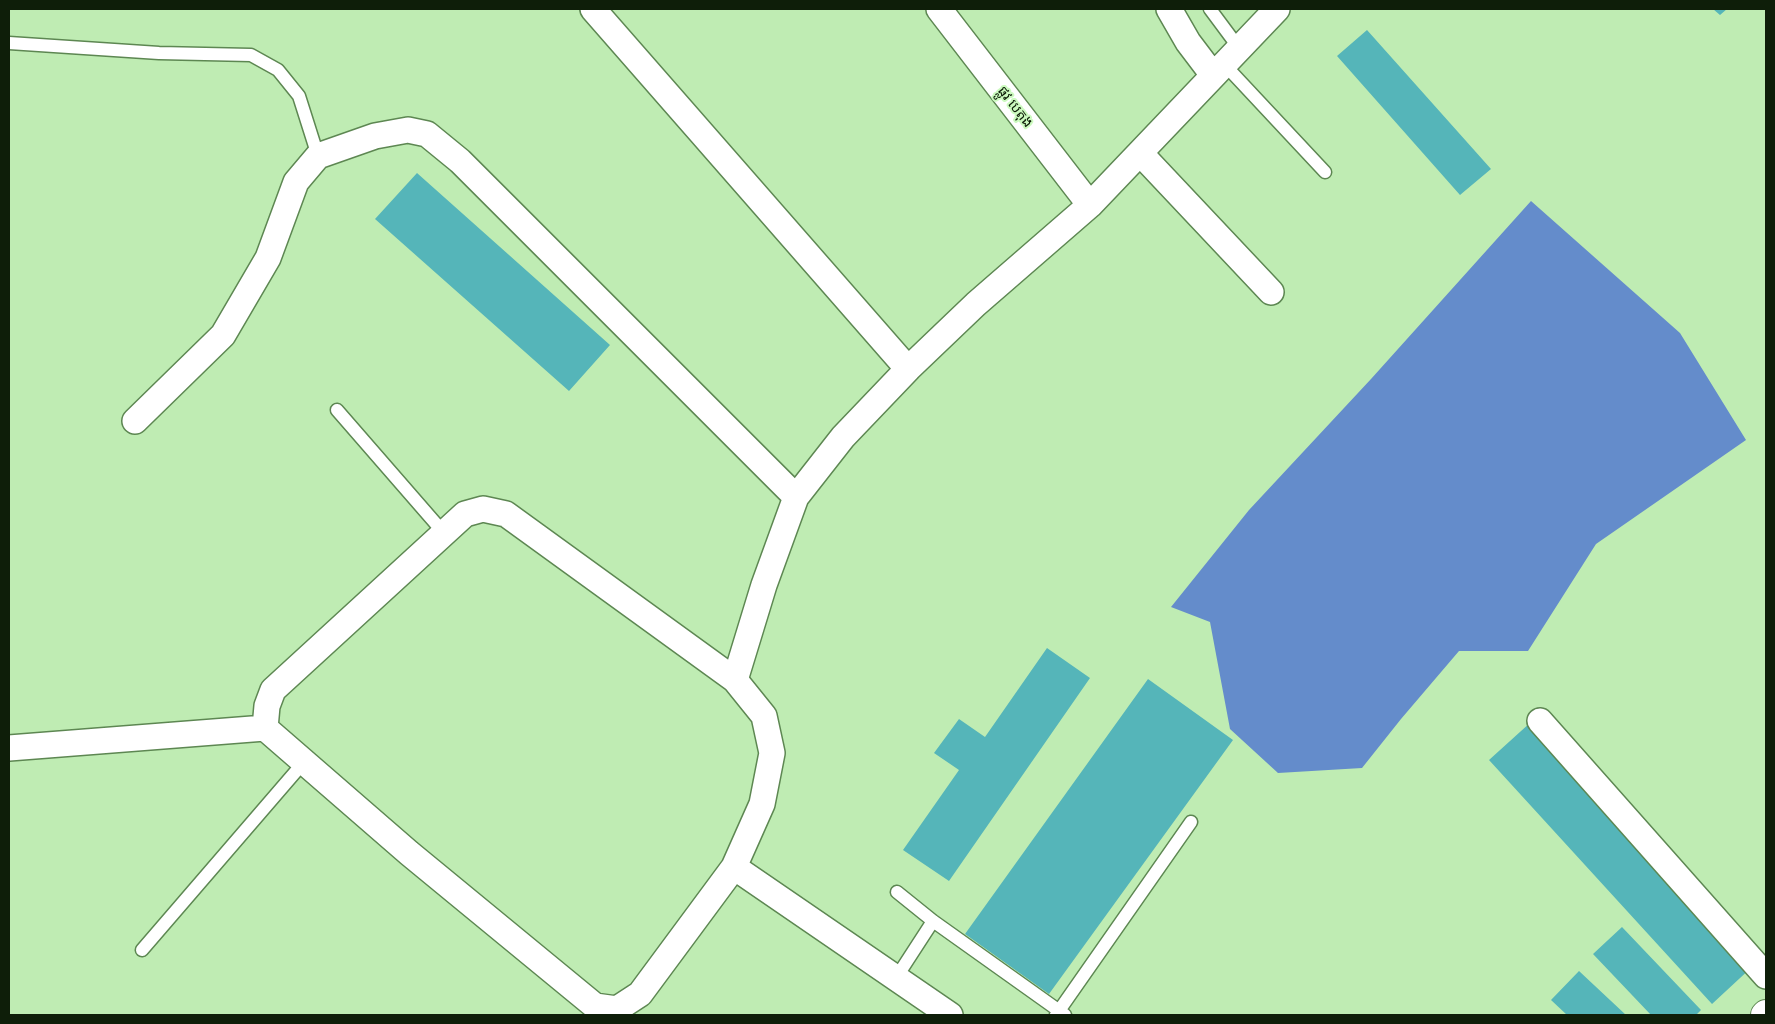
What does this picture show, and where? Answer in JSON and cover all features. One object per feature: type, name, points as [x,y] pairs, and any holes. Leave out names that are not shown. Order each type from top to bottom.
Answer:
[{"type":"street","points":[[593,9],[908,369]]},
{"type":"street","name":"ផ្លូវ បេតុង","points":[[939,9],[1090,204]]},
{"type":"street","points":[[1169,9],[1188,42],[1225,63]]},
{"type":"street","points":[[735,680],[764,585],[796,497],[843,437],[908,369],[976,304],[1090,204],[1275,9]]},
{"type":"street","points":[[135,421],[223,334],[268,258],[296,182],[318,156],[375,136],[408,130],[427,134],[460,161],[796,497]]},
{"type":"street","points":[[1140,153],[1270,292]]},
{"type":"street","points":[[9,748],[265,728],[409,853],[595,1006],[617,1009],[640,994],[734,867],[762,804],[772,753],[764,716],[735,680],[506,514],[483,509],[465,514],[274,690],[267,706],[265,728]]},
{"type":"street","points":[[1540,721],[1766,976]]},
{"type":"street","points":[[734,867],[950,1015]]},
{"type":"lane","points":[[1210,9],[1225,63],[1325,172]]},
{"type":"lane","points":[[9,43],[160,53],[251,55],[278,70],[300,96],[318,156]]},
{"type":"lane","points":[[337,410],[444,534]]},
{"type":"lane","points":[[142,950],[304,762]]},
{"type":"lane","points":[[896,892],[1060,1014],[1191,822]]},
{"type":"lane","points":[[896,978],[933,921]]},
{"type":"water","points":[[1531,201],[1680,333],[1746,440],[1596,544],[1528,651],[1459,651],[1362,768],[1278,773],[1230,729],[1210,622],[1171,607],[1249,510],[1371,379]]},
{"type":"building","points":[[1713,9],[1727,9],[1720,15]]},
{"type":"building","points":[[1367,30],[1491,169],[1460,195],[1337,56]]},
{"type":"building","points":[[417,173],[610,345],[569,391],[375,219]]},
{"type":"building","points":[[1047,648],[1090,678],[949,881],[903,850],[959,770],[934,753],[959,719],[985,737]]},
{"type":"building","points":[[1148,679],[1233,740],[1049,994],[965,934]]},
{"type":"building","points":[[1531,722],[1753,966],[1712,1004],[1489,760]]},
{"type":"building","points":[[1622,927],[1701,1010],[1696,1015],[1651,1015],[1593,954]]},
{"type":"building","points":[[1579,971],[1626,1015],[1567,1015],[1551,1000]]}]
